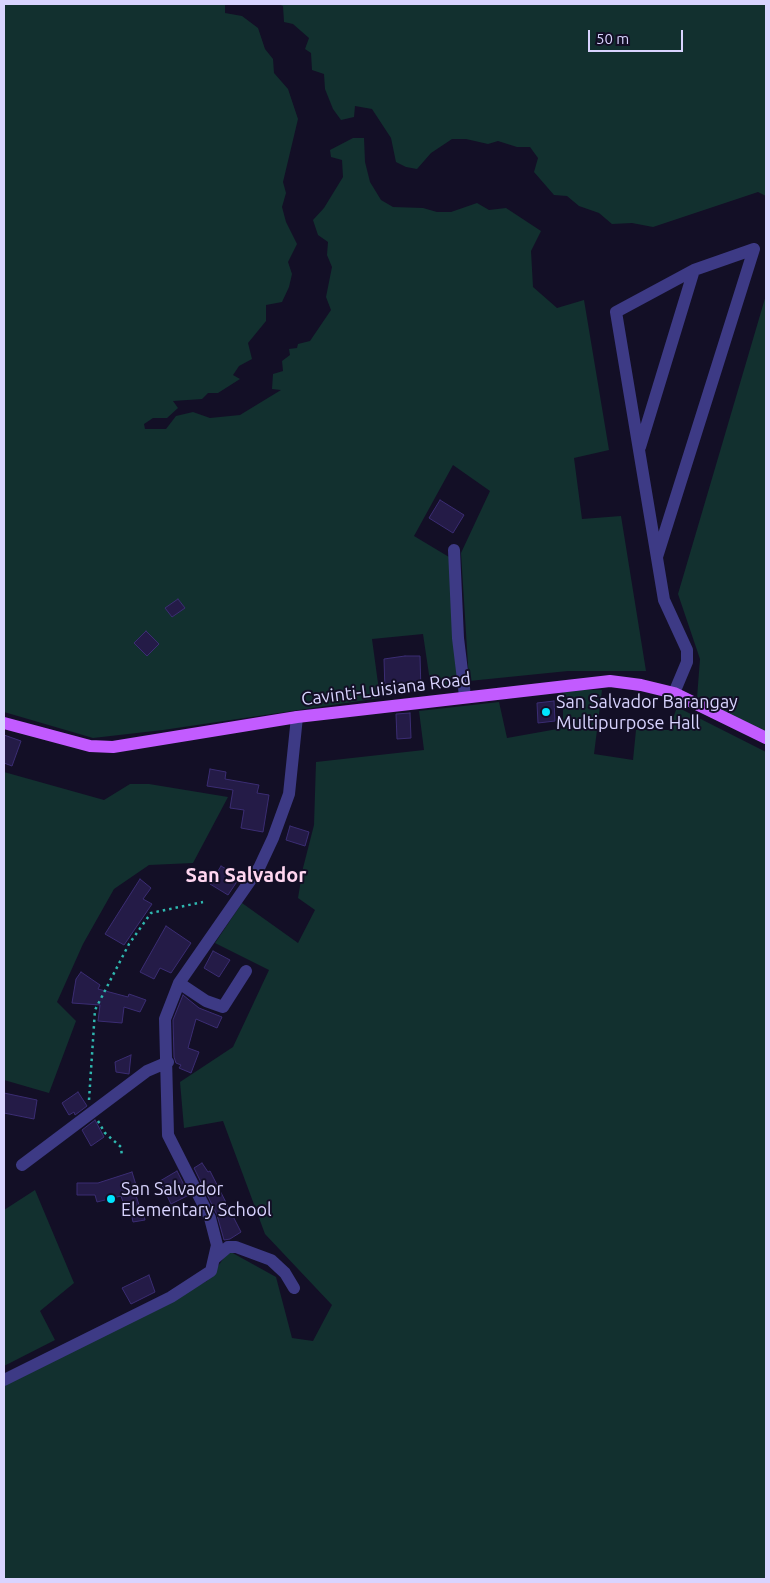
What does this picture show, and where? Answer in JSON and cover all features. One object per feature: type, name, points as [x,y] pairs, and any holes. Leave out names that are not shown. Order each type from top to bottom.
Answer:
[{"type":"main road","name":"Cavinti-Luisiana Road","points":[[4,723],[90,746],[113,748],[297,717],[465,696],[610,681],[641,685],[674,693],[766,738]]},
{"type":"street","points":[[656,559],[754,249],[694,270],[616,312],[656,559],[664,600],[687,650],[688,657],[674,693]]},
{"type":"street","points":[[639,450],[694,270]]},
{"type":"street","points":[[454,550],[458,638],[465,696]]},
{"type":"street","points":[[4,1380],[171,1297],[211,1270],[216,1245],[210,1218],[168,1135],[166,1104],[168,1062],[165,1019],[179,983],[259,868],[273,838],[289,794],[297,717]]},
{"type":"street","points":[[179,983],[206,1001],[223,1007],[246,971]]},
{"type":"street","points":[[22,1165],[147,1071],[168,1062]]},
{"type":"street","points":[[214,1259],[228,1247],[271,1260],[285,1272],[294,1288]]},
{"type":"path","points":[[122,1157],[121,1147],[105,1133],[90,1113],[95,1010],[129,944],[151,913],[203,902]]},
{"type":"green space","points":[[4,4],[225,4],[225,13],[242,16],[258,28],[265,49],[273,59],[274,73],[288,89],[298,119],[283,182],[286,193],[282,207],[286,222],[297,244],[288,262],[292,274],[289,287],[282,302],[266,305],[266,321],[248,343],[252,359],[239,366],[233,375],[240,379],[218,393],[208,393],[202,399],[173,401],[178,408],[167,418],[153,418],[144,424],[145,429],[166,429],[176,416],[193,412],[210,418],[240,415],[281,390],[272,389],[273,374],[283,371],[282,361],[290,355],[289,349],[297,348],[298,344],[310,341],[331,310],[326,297],[332,267],[327,255],[328,242],[318,235],[313,220],[324,208],[343,177],[342,160],[331,157],[330,150],[353,138],[364,138],[365,162],[370,182],[381,200],[393,207],[423,208],[437,212],[451,212],[477,203],[489,210],[506,208],[541,231],[531,251],[533,287],[557,308],[584,300],[609,450],[574,458],[582,519],[621,516],[646,671],[568,671],[469,681],[461,553],[490,491],[453,465],[414,536],[449,557],[458,686],[431,688],[423,634],[372,639],[380,698],[163,730],[93,738],[4,712]]},
{"type":"green space","points":[[278,4],[766,4],[766,196],[758,192],[653,227],[632,223],[612,224],[599,213],[579,206],[567,196],[554,195],[534,172],[538,158],[530,147],[517,147],[498,141],[488,144],[466,139],[452,139],[431,153],[417,169],[406,167],[396,162],[391,138],[372,109],[355,106],[354,117],[341,120],[333,109],[325,89],[324,74],[312,70],[311,53],[305,49],[309,38],[293,24],[284,22],[283,6]]},
{"type":"green space","points":[[766,295],[766,734],[697,698],[700,659],[678,594]]},
{"type":"green space","points":[[563,690],[602,690],[594,754],[633,760],[636,730],[669,730],[677,707],[766,752],[766,1579],[4,1579],[4,1384],[207,1281],[229,1251],[276,1277],[292,1338],[313,1341],[332,1305],[265,1234],[223,1121],[184,1128],[180,1082],[233,1047],[269,970],[215,943],[242,903],[298,943],[315,910],[298,898],[303,868],[314,825],[316,762],[424,750],[419,711],[499,702],[507,738],[563,728]]},
{"type":"green space","points":[[4,772],[104,800],[130,784],[149,784],[228,797],[193,863],[149,865],[114,889],[83,944],[57,1002],[76,1021],[49,1093],[4,1080]]},
{"type":"green space","points":[[35,1190],[74,1283],[40,1311],[55,1340],[4,1366],[4,1210]]},
{"type":"building","points":[[440,500],[464,515],[453,533],[429,518]]},
{"type":"building","points":[[178,599],[185,608],[172,617],[165,608]]},
{"type":"building","points":[[146,631],[159,644],[147,656],[134,643]]},
{"type":"building","points":[[420,656],[421,691],[385,691],[384,659]]},
{"type":"building","name":"San Salvador Barangay Multipurpose Hall","points":[[554,701],[555,721],[538,723],[537,703]]},
{"type":"building","points":[[410,713],[411,738],[397,739],[396,714]]},
{"type":"building","points":[[4,735],[21,741],[12,766],[4,763]]},
{"type":"building","points":[[210,769],[226,772],[225,779],[259,785],[257,793],[269,795],[263,832],[241,828],[244,810],[230,808],[233,790],[207,786]]},
{"type":"building","points":[[290,826],[309,832],[305,846],[286,840]]},
{"type":"building","points":[[221,866],[240,877],[228,895],[210,884]]},
{"type":"building","points":[[140,879],[151,888],[143,899],[152,904],[124,945],[105,934]]},
{"type":"building","points":[[166,926],[191,943],[171,973],[160,968],[154,979],[140,972]]},
{"type":"building","points":[[213,951],[230,960],[219,977],[204,968]]},
{"type":"building","points":[[81,972],[100,985],[98,989],[128,997],[129,994],[146,1000],[140,1012],[124,1007],[122,1023],[98,1021],[100,1005],[72,1003],[76,979]]},
{"type":"building","points":[[183,995],[199,1008],[222,1017],[217,1028],[196,1019],[188,1048],[199,1052],[191,1073],[179,1068],[181,1065],[176,1063],[174,1057],[173,1020]]},
{"type":"building","points":[[131,1055],[129,1074],[116,1072],[115,1062]]},
{"type":"building","points":[[78,1092],[87,1106],[75,1115],[74,1112],[69,1115],[62,1103]]},
{"type":"building","points":[[4,1093],[37,1100],[34,1119],[4,1113]]},
{"type":"building","points":[[95,1120],[104,1137],[91,1146],[82,1130]]},
{"type":"building","points":[[202,1163],[208,1172],[210,1171],[241,1232],[230,1239],[224,1240],[217,1215],[194,1168]]},
{"type":"building","points":[[177,1171],[189,1195],[171,1204],[160,1181]]},
{"type":"building","points":[[132,1172],[136,1185],[133,1186],[139,1205],[142,1205],[145,1220],[133,1222],[129,1204],[124,1205],[121,1196],[97,1202],[95,1195],[77,1195],[77,1183],[98,1183]]},
{"type":"building","points":[[149,1275],[155,1292],[131,1304],[122,1288]]},
{"type":"place","name":"San Salvador Barangay Multipurpose Hall","points":[[546,712]]},
{"type":"place","name":"San Salvador Elementary School","points":[[111,1199]]},
{"type":"district","name":"San Salvador","points":[[246,875]]}]
